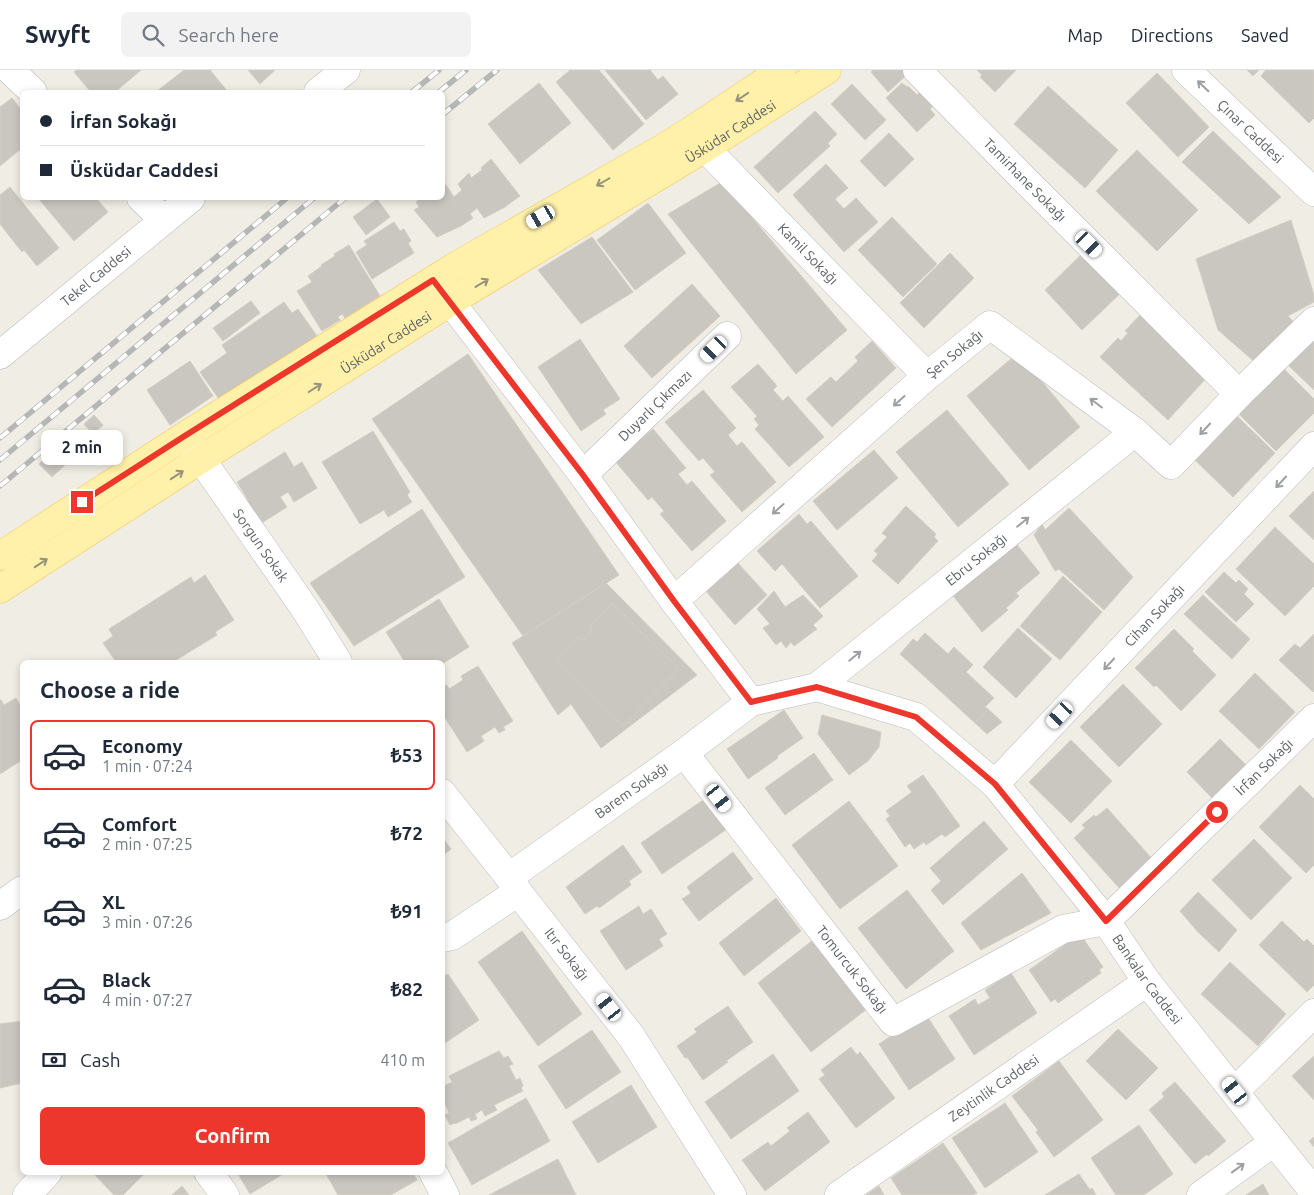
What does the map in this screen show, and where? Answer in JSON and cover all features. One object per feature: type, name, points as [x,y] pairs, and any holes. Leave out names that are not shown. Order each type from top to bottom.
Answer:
[{"type":"main road","name":"Üsküdar Caddesi","points":[[0,556],[183,437],[454,267],[654,153],[699,139],[782,70]]},
{"type":"main road","name":"Üsküdar Caddesi","points":[[0,589],[201,459],[450,302],[699,139],[827,70]]},
{"type":"street","points":[[10,70],[31,90]]},
{"type":"street","points":[[321,90],[346,70]]},
{"type":"street","name":"Tamirhane Sokağı","points":[[918,70],[1239,394]]},
{"type":"street","name":"Çınar Caddesi","points":[[1186,70],[1314,192]]},
{"type":"street","name":"Kamil Sokağı","points":[[699,139],[927,376]]},
{"type":"street","points":[[143,200],[164,220]]},
{"type":"street","name":"Tekel Caddesi","points":[[0,355],[189,200]]},
{"type":"street","points":[[433,280],[583,475],[674,601],[751,702]]},
{"type":"street","points":[[1239,394],[1314,321]]},
{"type":"street","name":"Şen Sokağı","points":[[674,601],[927,376],[990,325],[1135,432],[1171,465],[1239,394]]},
{"type":"street","name":"Duyarlı Çıkmazı","points":[[583,475],[727,336]]},
{"type":"street","name":"Ebru Sokağı","points":[[817,687],[1135,432]]},
{"type":"street","name":"Sorgun Sokak","points":[[183,437],[201,459],[305,609],[332,660]]},
{"type":"street","name":"Cihan Sokağı","points":[[995,784],[1314,446]]},
{"type":"street","name":"Bankalar Caddesi","points":[[751,702],[817,687],[916,717],[995,784],[1106,921],[1147,982],[1314,1192]]},
{"type":"street","name":"Barem Sokağı","points":[[445,937],[452,936],[514,884],[751,702]]},
{"type":"street","name":"İrfan Sokağı","points":[[1106,921],[1314,718]]},
{"type":"street","name":"Tomurcuk Sokağı","points":[[684,753],[893,1022],[1063,929],[1106,921]]},
{"type":"street","name":"Itır Sokağı","points":[[445,797],[631,1036],[732,1195]]},
{"type":"street","points":[[0,906],[20,891]]},
{"type":"street","name":"Zeytinlik Caddesi","points":[[839,1195],[1147,982]]},
{"type":"street","points":[[1235,1091],[1314,1013]]},
{"type":"street","points":[[1201,1195],[1274,1142]]},
{"type":"street","points":[[27,1195],[45,1175]]},
{"type":"street","points":[[210,1175],[225,1195]]},
{"type":"street","points":[[435,1175],[446,1195]]},
{"type":"building","points":[[77,70],[141,70],[117,90],[89,90],[74,72]]},
{"type":"building","points":[[184,70],[210,70],[226,90],[159,90]]},
{"type":"building","points":[[248,70],[275,70],[260,84]]},
{"type":"building","points":[[570,70],[599,70],[644,124],[613,150],[556,82]]},
{"type":"building","points":[[605,70],[650,70],[658,80],[663,76],[678,94],[646,120]]},
{"type":"building","points":[[873,70],[911,71],[888,92],[871,72]]},
{"type":"building","points":[[977,70],[1016,70],[995,92],[980,77],[982,75]]},
{"type":"building","points":[[1247,70],[1259,70],[1253,76]]},
{"type":"building","points":[[1266,70],[1314,70],[1314,118],[1309,123],[1261,76]]},
{"type":"building","points":[[1157,73],[1209,127],[1178,157],[1126,103]]},
{"type":"building","points":[[539,83],[571,123],[520,164],[488,124]]},
{"type":"building","points":[[902,83],[917,95],[920,92],[933,106],[930,109],[935,115],[917,132],[886,98]]},
{"type":"building","points":[[852,84],[886,120],[865,140],[831,104]]},
{"type":"building","points":[[1048,86],[1118,150],[1085,188],[1014,124]]},
{"type":"building","points":[[12,98],[20,108],[20,150],[0,166],[0,107]]},
{"type":"building","points":[[815,111],[837,134],[828,143],[830,146],[778,193],[754,167]]},
{"type":"building","points":[[1213,131],[1281,197],[1249,224],[1182,162]]},
{"type":"building","points":[[889,133],[914,159],[885,187],[860,161]]},
{"type":"building","points":[[1137,150],[1198,210],[1157,251],[1096,191]]},
{"type":"building","points":[[491,159],[520,196],[505,207],[484,218],[477,208],[470,214],[473,218],[437,237],[414,210],[419,207],[416,202],[418,200],[445,200],[445,184],[454,197],[462,190],[458,184],[469,173],[471,178],[482,170],[481,168]]},
{"type":"building","points":[[826,164],[848,188],[835,199],[844,209],[856,198],[878,222],[844,252],[793,195]]},
{"type":"building","points":[[722,182],[847,330],[796,374],[668,214]]},
{"type":"building","points":[[10,187],[59,248],[37,266],[24,250],[22,252],[0,224],[0,195]]},
{"type":"building","points":[[40,200],[98,200],[108,212],[74,241]]},
{"type":"building","points":[[378,200],[390,217],[366,235],[353,217]]},
{"type":"building","points":[[648,203],[686,253],[635,290],[597,240]]},
{"type":"building","points":[[892,217],[937,264],[903,297],[858,250]]},
{"type":"building","points":[[1291,220],[1314,295],[1314,302],[1288,316],[1297,326],[1257,364],[1218,330],[1196,259]]},
{"type":"building","points":[[394,222],[400,231],[404,229],[411,241],[408,243],[414,253],[372,279],[356,252],[367,245],[364,241]]},
{"type":"building","points":[[592,237],[633,292],[581,324],[538,270]]},
{"type":"building","points":[[349,245],[380,296],[345,318],[342,314],[338,317],[340,320],[322,331],[297,291],[312,282],[308,276],[335,256],[334,254]]},
{"type":"building","points":[[1087,249],[1125,289],[1082,330],[1045,290]]},
{"type":"building","points":[[950,253],[974,278],[924,328],[900,303]]},
{"type":"building","points":[[692,284],[720,316],[652,378],[624,346]]},
{"type":"building","points":[[251,301],[260,313],[223,341],[213,328]]},
{"type":"building","points":[[284,302],[292,313],[298,309],[317,336],[221,402],[200,372],[227,353],[222,345]]},
{"type":"building","points":[[1142,313],[1209,375],[1168,420],[1100,357],[1118,338],[1121,341],[1128,333],[1125,331]]},
{"type":"building","points":[[1314,333],[1314,390],[1285,362]]},
{"type":"building","points":[[580,339],[620,399],[603,410],[606,414],[581,431],[538,367]]},
{"type":"building","points":[[872,341],[896,368],[832,427],[806,399],[831,377],[836,382],[858,361],[855,357]]},
{"type":"building","points":[[1018,353],[1080,427],[1029,470],[967,396]]},
{"type":"building","points":[[468,354],[619,575],[523,636],[372,419]]},
{"type":"building","points":[[190,361],[213,396],[170,425],[147,390]]},
{"type":"building","points":[[758,364],[777,386],[773,390],[783,401],[788,396],[824,437],[789,467],[755,429],[759,425],[754,419],[757,416],[731,387]]},
{"type":"building","points":[[1281,366],[1314,399],[1314,413],[1276,451],[1236,411]]},
{"type":"building","points":[[703,390],[736,428],[728,435],[737,446],[742,442],[776,482],[742,512],[710,475],[715,472],[703,458],[699,461],[665,422]]},
{"type":"building","points":[[947,410],[1009,484],[958,527],[896,452]]},
{"type":"building","points":[[1234,413],[1275,453],[1233,497],[1192,457]]},
{"type":"building","points":[[94,415],[103,425],[93,434],[84,424]]},
{"type":"building","points":[[653,429],[686,468],[678,474],[687,485],[692,481],[726,521],[692,551],[660,514],[664,511],[652,497],[648,500],[615,461]]},
{"type":"building","points":[[373,431],[410,492],[407,495],[412,502],[388,517],[384,510],[360,524],[322,462]]},
{"type":"building","points":[[68,436],[81,450],[52,477],[39,464]]},
{"type":"building","points":[[874,450],[898,478],[837,530],[813,501]]},
{"type":"building","points":[[285,452],[294,467],[302,462],[317,488],[294,502],[288,492],[280,497],[287,507],[260,524],[237,482]]},
{"type":"building","points":[[1314,491],[1314,540],[1289,516]]},
{"type":"building","points":[[906,506],[936,534],[934,537],[938,541],[898,584],[872,561],[878,554],[874,551],[887,537],[882,533]]},
{"type":"building","points":[[1069,508],[1133,577],[1104,610],[1059,569],[1055,571],[1034,535],[1042,524],[1045,530]]},
{"type":"building","points":[[422,509],[465,577],[354,646],[310,583]]},
{"type":"building","points":[[799,514],[807,524],[811,521],[858,576],[820,608],[782,564],[775,571],[757,551]]},
{"type":"building","points":[[1275,527],[1314,564],[1314,586],[1285,616],[1236,569]]},
{"type":"building","points":[[1014,541],[1040,573],[1016,593],[1019,596],[1006,608],[1008,610],[982,632],[951,593]]},
{"type":"building","points":[[737,562],[767,595],[735,625],[705,590]]},
{"type":"building","points":[[1224,572],[1236,583],[1239,580],[1248,589],[1244,594],[1254,604],[1236,622],[1205,592]]},
{"type":"building","points":[[205,575],[234,620],[215,632],[217,635],[176,660],[115,660],[103,643],[113,636],[109,629],[191,577],[194,583]]},
{"type":"building","points":[[1063,576],[1102,612],[1060,660],[1020,626]]},
{"type":"building","points":[[606,583],[697,675],[601,748],[571,704],[558,715],[512,643]]},
{"type":"building","points":[[774,591],[785,607],[803,595],[823,616],[813,625],[817,629],[794,646],[791,642],[786,648],[781,641],[776,645],[763,628],[770,624],[757,609]]},
{"type":"building","points":[[1203,595],[1250,639],[1232,659],[1184,614]]},
{"type":"building","points":[[439,599],[469,647],[445,662],[445,660],[404,660],[386,632]]},
{"type":"building","points":[[612,603],[679,669],[623,726],[556,659],[578,637],[582,641],[592,630],[589,627]]},
{"type":"building","points":[[1018,628],[1052,659],[1016,698],[983,667]]},
{"type":"building","points":[[1174,629],[1194,649],[1192,651],[1216,675],[1181,711],[1156,685],[1154,687],[1135,668]]},
{"type":"building","points":[[925,633],[948,654],[954,647],[973,665],[966,672],[994,698],[985,707],[988,709],[975,723],[900,654],[913,639],[917,642]]},
{"type":"building","points":[[1314,634],[1313,692],[1279,660],[1295,644],[1300,648]]},
{"type":"building","points":[[478,666],[513,721],[503,727],[505,730],[499,733],[495,727],[481,736],[484,741],[467,752],[445,718],[445,686],[447,685],[449,689],[463,680],[461,676]]},
{"type":"building","points":[[1255,673],[1295,712],[1259,749],[1219,711]]},
{"type":"building","points":[[1123,684],[1162,724],[1119,767],[1080,727]]},
{"type":"building","points":[[16,698],[20,705],[20,761],[0,774],[0,700],[4,705]]},
{"type":"building","points":[[988,709],[1002,722],[987,734],[975,723]]},
{"type":"building","points":[[784,710],[803,738],[748,779],[727,749]]},
{"type":"building","points":[[822,715],[881,732],[879,747],[868,761],[849,775],[818,734]]},
{"type":"building","points":[[1220,739],[1246,765],[1212,798],[1187,772]]},
{"type":"building","points":[[1071,740],[1112,781],[1071,823],[1029,782]]},
{"type":"building","points":[[814,753],[833,780],[785,815],[765,788]]},
{"type":"building","points":[[923,775],[960,826],[945,837],[942,834],[926,845],[924,842],[914,849],[910,843],[905,847],[886,819],[890,816],[886,811],[912,792],[907,786]]},
{"type":"building","points":[[1300,785],[1314,799],[1314,865],[1306,873],[1259,827]]},
{"type":"building","points":[[706,798],[727,829],[662,874],[641,843]]},
{"type":"building","points":[[849,801],[898,866],[840,909],[792,845]]},
{"type":"building","points":[[1107,808],[1154,861],[1122,891],[1074,838],[1085,828],[1082,825],[1094,815],[1096,817]]},
{"type":"building","points":[[984,821],[1008,849],[943,905],[931,890],[941,881],[930,868]]},
{"type":"building","points":[[1254,839],[1292,878],[1251,920],[1212,880]]},
{"type":"building","points":[[445,841],[451,849],[445,854]]},
{"type":"building","points":[[623,845],[642,872],[629,881],[631,885],[599,908],[597,906],[585,914],[566,887]]},
{"type":"building","points":[[733,852],[753,879],[699,921],[682,899],[691,893],[687,887]]},
{"type":"building","points":[[1022,873],[1051,913],[981,950],[961,923]]},
{"type":"building","points":[[907,890],[954,951],[906,989],[858,928]]},
{"type":"building","points":[[1198,892],[1237,930],[1219,952],[1180,911]]},
{"type":"building","points":[[776,898],[801,931],[744,976],[719,943]]},
{"type":"building","points":[[639,906],[643,914],[651,909],[667,934],[659,939],[663,946],[626,970],[600,931]]},
{"type":"building","points":[[1282,921],[1304,942],[1307,939],[1314,946],[1314,985],[1307,992],[1259,945]]},
{"type":"building","points":[[522,931],[582,1014],[538,1046],[478,962]]},
{"type":"building","points":[[1080,934],[1103,967],[1099,970],[1101,973],[1058,1003],[1055,999],[1051,1002],[1029,970]]},
{"type":"building","points":[[813,940],[867,1009],[811,1052],[758,983]]},
{"type":"building","points":[[1230,962],[1286,1014],[1258,1046],[1201,994]]},
{"type":"building","points":[[1011,973],[1037,1013],[974,1055],[949,1016],[975,999],[978,1005],[990,998],[985,990]]},
{"type":"building","points":[[448,974],[479,1020],[445,1043],[445,976]]},
{"type":"building","points":[[728,1006],[753,1042],[703,1080],[677,1046],[697,1032],[694,1029]]},
{"type":"building","points":[[925,1013],[955,1059],[909,1090],[879,1044]]},
{"type":"building","points":[[20,1021],[20,1083],[0,1088],[0,1024]]},
{"type":"building","points":[[1118,1029],[1158,1068],[1126,1100],[1086,1061]]},
{"type":"building","points":[[592,1030],[621,1072],[566,1109],[538,1066]]},
{"type":"building","points":[[851,1047],[857,1055],[860,1052],[895,1098],[856,1128],[819,1079],[825,1075],[821,1070]]},
{"type":"building","points":[[499,1051],[504,1058],[508,1056],[513,1064],[509,1066],[516,1080],[520,1078],[523,1091],[494,1105],[497,1110],[485,1116],[482,1110],[475,1114],[477,1119],[471,1121],[469,1117],[450,1125],[445,1115],[449,1113],[445,1103],[445,1086],[452,1082],[449,1076]]},
{"type":"building","points":[[773,1054],[799,1091],[731,1139],[705,1102]]},
{"type":"building","points":[[1314,1056],[1314,1100],[1292,1076]]},
{"type":"building","points":[[1059,1061],[1103,1120],[1054,1157],[1036,1132],[1038,1130],[1012,1096]]},
{"type":"building","points":[[1175,1082],[1226,1141],[1195,1164],[1149,1110],[1164,1097],[1162,1093]]},
{"type":"building","points":[[631,1085],[657,1127],[598,1163],[572,1122]]},
{"type":"building","points":[[526,1098],[550,1141],[472,1185],[448,1143]]},
{"type":"building","points":[[1005,1103],[1038,1152],[985,1188],[952,1138]]},
{"type":"building","points":[[808,1112],[830,1142],[765,1191],[742,1160],[768,1142],[771,1146],[790,1131],[787,1128]]},
{"type":"building","points":[[1139,1125],[1173,1174],[1144,1195],[1116,1195],[1091,1158]]},
{"type":"building","points":[[1314,1137],[1314,1147],[1309,1141]]},
{"type":"building","points":[[943,1143],[977,1193],[973,1195],[902,1195],[891,1178]]},
{"type":"building","points":[[558,1159],[576,1195],[489,1195]]},
{"type":"building","points":[[1079,1174],[1090,1190],[1092,1188],[1096,1195],[1045,1195]]},
{"type":"building","points":[[95,1175],[143,1175],[123,1195],[114,1195]]},
{"type":"building","points":[[239,1175],[281,1175],[250,1194]]},
{"type":"building","points":[[327,1175],[414,1175],[417,1180],[391,1195],[338,1195]]},
{"type":"building","points":[[1263,1184],[1269,1195],[1246,1195]]},
{"type":"building","points":[[182,1186],[189,1195],[172,1195]]},
{"type":"building","points":[[879,1186],[884,1195],[866,1195]]},
{"type":"railway","points":[[414,90],[439,70]]},
{"type":"railway","points":[[441,90],[466,70]]},
{"type":"railway","points":[[445,113],[497,70]]},
{"type":"railway","points":[[0,438],[285,200]]},
{"type":"railway","points":[[0,460],[312,200]]},
{"type":"railway","points":[[0,486],[343,200]]},
{"type":"route","points":[[82,502],[433,280],[583,475],[674,601],[751,702],[817,687],[916,717],[995,784],[1106,921],[1217,812]]}]
